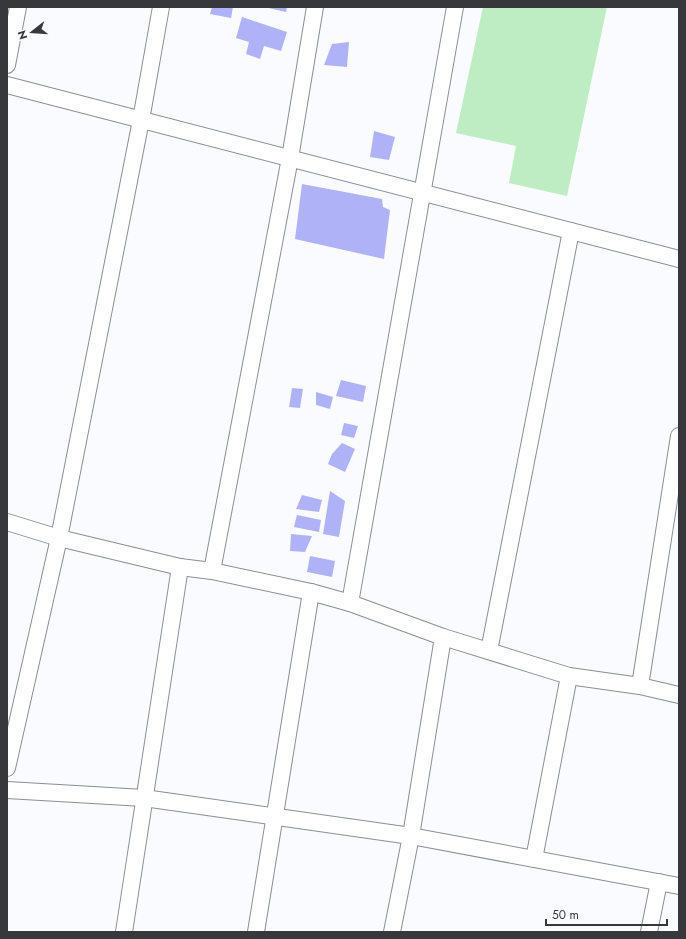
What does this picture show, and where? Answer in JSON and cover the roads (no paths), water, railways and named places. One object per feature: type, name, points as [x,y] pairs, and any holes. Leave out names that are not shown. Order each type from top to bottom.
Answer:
[{"type":"street","points":[[7,65],[18,7]]},
{"type":"street","points":[[7,768],[59,538],[141,120],[161,7]]},
{"type":"street","points":[[212,572],[290,158],[315,7]]},
{"type":"street","points":[[350,603],[455,7]]},
{"type":"street","points":[[7,85],[679,259]]},
{"type":"street","points":[[489,651],[571,231]]},
{"type":"street","points":[[640,686],[679,436]]},
{"type":"street","points":[[7,522],[59,538],[180,567],[312,592],[350,603],[443,637],[569,676],[640,686],[679,695]]},
{"type":"street","points":[[124,932],[180,567]]},
{"type":"street","points":[[256,932],[312,592]]},
{"type":"street","points":[[392,932],[411,836],[443,637]]},
{"type":"street","points":[[534,859],[569,676]]},
{"type":"street","points":[[7,790],[144,798],[411,836],[679,886]]},
{"type":"street","points":[[649,932],[659,882]]}]
